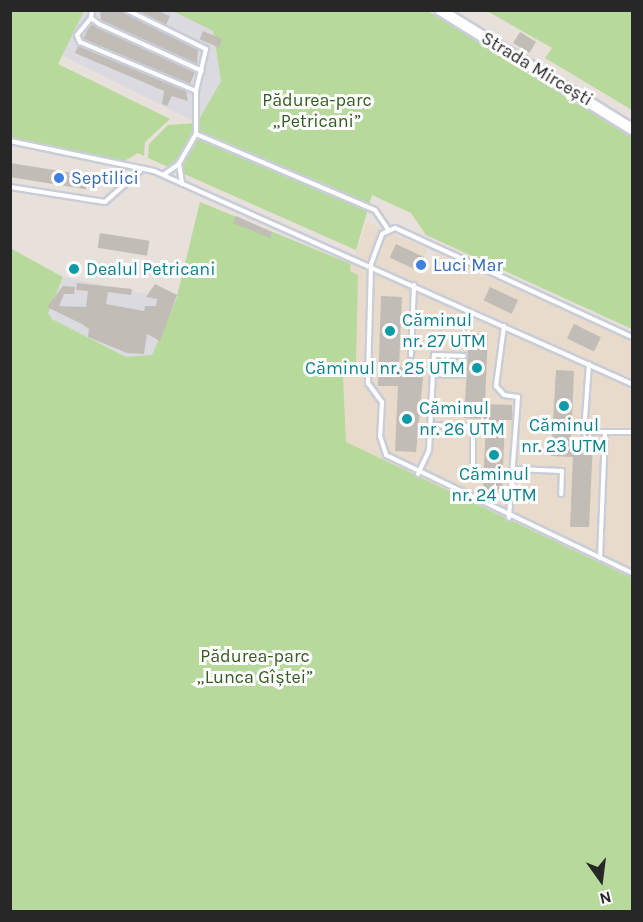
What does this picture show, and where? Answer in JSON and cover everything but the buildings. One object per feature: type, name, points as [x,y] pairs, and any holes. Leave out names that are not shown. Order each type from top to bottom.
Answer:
[{"type":"main road","name":"Strada Mircești","points":[[440,10],[633,129]]},
{"type":"lane","points":[[92,10],[91,18],[77,35],[80,42],[196,92]]},
{"type":"lane","points":[[127,10],[204,45],[202,71],[196,92],[196,134],[179,164],[162,175]]},
{"type":"lane","points":[[91,18],[202,71]]},
{"type":"lane","points":[[196,134],[375,210],[388,229],[633,337]]},
{"type":"lane","points":[[10,141],[88,154],[141,171],[162,175],[633,384]]},
{"type":"lane","points":[[179,164],[182,184]]},
{"type":"lane","points":[[10,187],[105,202],[141,171]]},
{"type":"lane","points":[[388,229],[370,266],[368,383],[383,410],[382,449],[418,474],[509,518],[633,573]]},
{"type":"lane","points":[[411,355],[414,285]]},
{"type":"lane","points":[[504,326],[496,386],[504,395],[518,397],[516,470],[509,518]]},
{"type":"lane","points":[[418,474],[428,455],[434,355],[464,356]]},
{"type":"lane","points":[[589,364],[584,432],[633,432]]},
{"type":"lane","points":[[432,374],[462,375]]},
{"type":"lane","points":[[431,425],[481,427]]},
{"type":"lane","points":[[473,427],[473,469]]},
{"type":"lane","points":[[600,558],[604,432]]},
{"type":"lane","points":[[516,470],[562,471],[561,494]]},
{"type":"shaded area","points":[[84,11],[173,11],[213,31],[221,81],[197,123],[61,55]]},
{"type":"shaded area","points":[[367,222],[428,249],[418,270],[426,275],[436,253],[632,341],[632,578],[346,442],[343,377],[333,363],[356,363],[349,271]]},
{"type":"shaded area","points":[[63,277],[176,300],[152,356],[126,357],[52,319],[48,313]]},
{"type":"green space","points":[[11,11],[84,11],[58,64],[170,119],[145,142],[144,156],[138,153],[121,163],[11,141]]},
{"type":"green space","name":"Pădurea-parc „Petricani”","points":[[173,11],[428,11],[632,136],[632,329],[426,235],[411,213],[372,195],[356,250],[148,158],[149,144],[168,125],[197,123],[221,81],[213,31]]},
{"type":"green space","points":[[487,11],[632,11],[632,110],[545,58],[552,48]]},
{"type":"green space","name":"Pădurea-parc „Lunca Gîștei”","points":[[200,202],[351,264],[350,271],[358,275],[356,364],[333,364],[343,377],[346,442],[632,578],[632,911],[11,911],[10,248],[63,277],[48,313],[52,319],[126,357],[152,355],[176,300]]},
{"type":"place","name":"Septilici","points":[[59,178]]},
{"type":"place","name":"Luci Mar","points":[[421,265]]},
{"type":"place","name":"Dealul Petricani","points":[[74,269]]},
{"type":"place","name":"Căminul nr. 27 UTM","points":[[390,331]]},
{"type":"place","name":"Căminul nr. 25 UTM","points":[[477,368]]},
{"type":"place","name":"Căminul nr. 23 UTM","points":[[564,406]]},
{"type":"place","name":"Căminul nr. 26 UTM","points":[[407,419]]},
{"type":"place","name":"Căminul nr. 24 UTM","points":[[494,455]]}]
